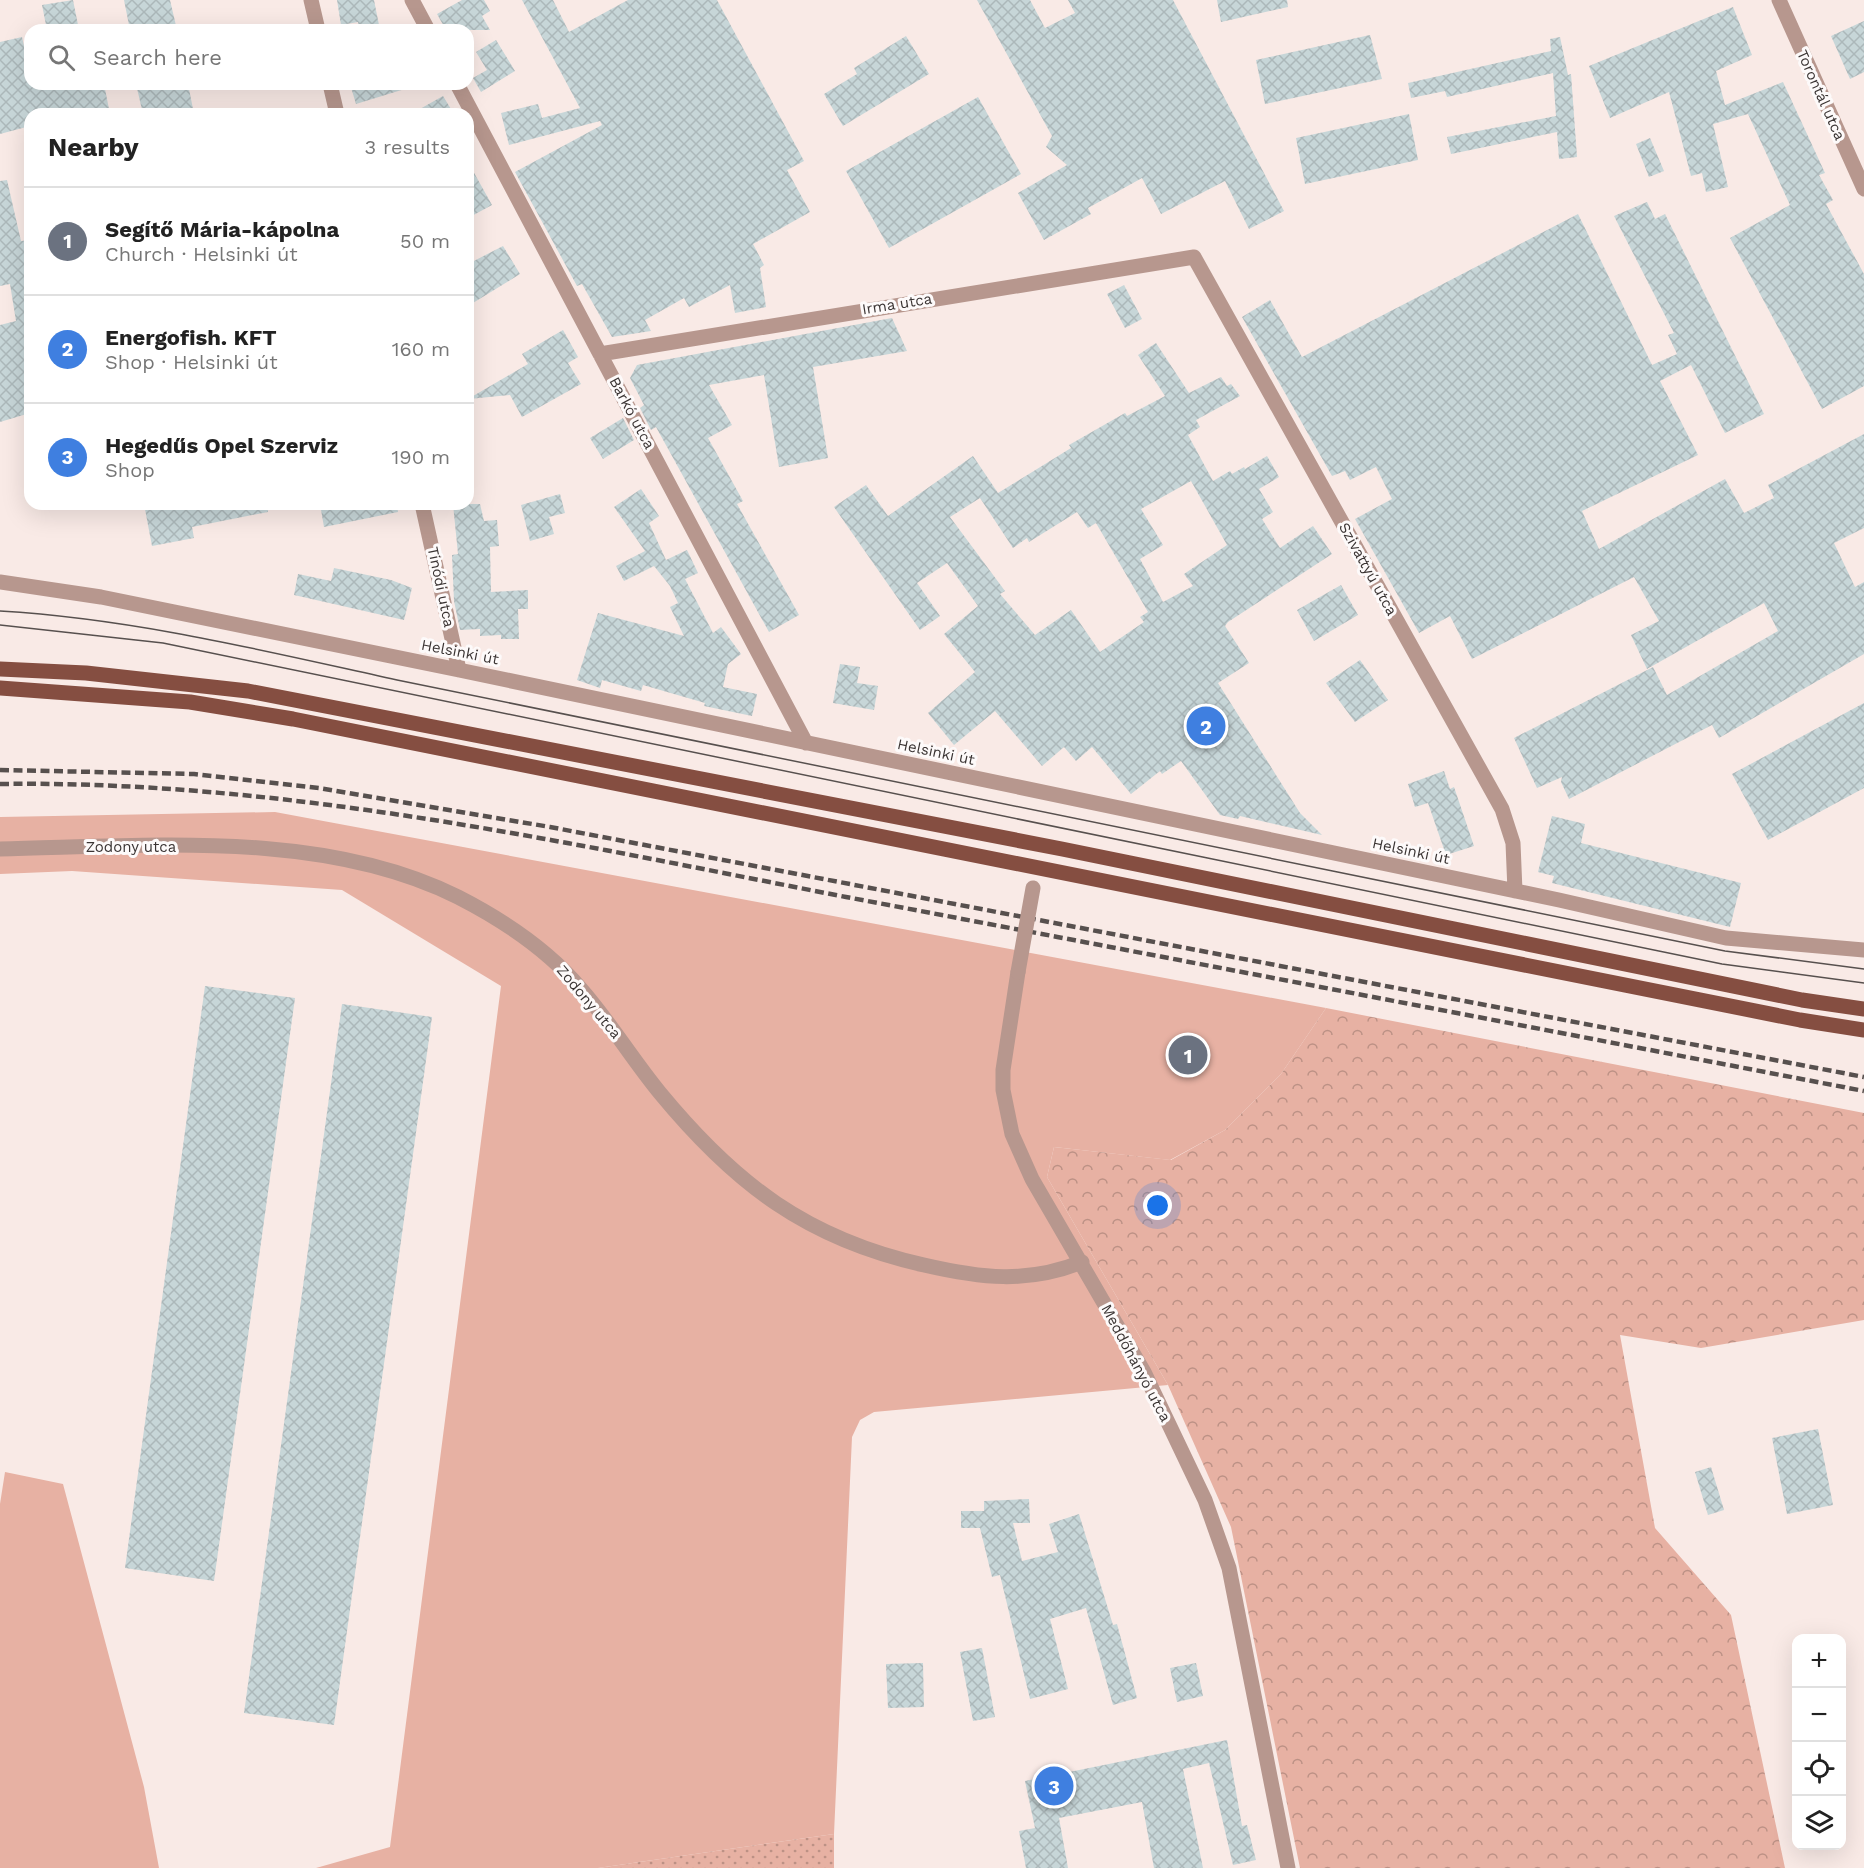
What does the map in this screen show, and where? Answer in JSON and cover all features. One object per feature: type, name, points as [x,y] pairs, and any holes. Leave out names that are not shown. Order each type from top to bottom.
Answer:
[{"type":"main road","points":[[0,669],[86,673],[248,691],[1018,840],[1802,1000],[1864,1009]]},
{"type":"main road","points":[[0,688],[190,702],[293,719],[1800,1020],[1864,1030]]},
{"type":"main road","points":[[1018,840],[1030,853],[1036,867]]},
{"type":"main road","points":[[1036,867],[1047,856],[1062,849]]},
{"type":"street","points":[[311,0],[317,24]]},
{"type":"street","points":[[412,0],[425,24]]},
{"type":"street","name":"Torontál utca","points":[[1779,0],[1864,189]]},
{"type":"street","points":[[331,90],[336,108]]},
{"type":"street","name":"Barkó utca","points":[[460,90],[470,108]]},
{"type":"street","name":"Barkó utca","points":[[474,116],[806,743]]},
{"type":"street","name":"Irma utca","points":[[600,354],[1194,257]]},
{"type":"street","name":"Szivattyú utca","points":[[1194,257],[1502,809],[1513,843],[1515,891]]},
{"type":"street","name":"Tinódi utca","points":[[423,510],[459,670]]},
{"type":"street","name":"Helsinki út","points":[[0,582],[101,597],[459,670],[1515,891],[1726,938],[1864,950]]},
{"type":"street","name":"Zodony utca","points":[[0,849],[264,848],[318,854],[396,872],[460,898],[515,930],[548,956],[580,987],[658,1091],[714,1153],[765,1198],[794,1217],[850,1242],[910,1262],[977,1275],[1030,1277],[1055,1273],[1082,1263]]},
{"type":"street","name":"Meddőhányó utca","points":[[1036,867],[1003,1070],[1007,1115],[1012,1134],[1032,1179],[1144,1372],[1204,1500],[1229,1568],[1288,1868]]},
{"type":"green space","points":[[275,812],[1326,1008],[1281,1074],[1225,1130],[1170,1160],[1054,1147],[1047,1177],[1168,1385],[874,1412],[860,1420],[852,1437],[834,1834],[598,1868],[316,1868],[390,1847],[501,986],[342,890],[72,871],[0,874],[0,817]]},
{"type":"green space","points":[[1326,1008],[1864,1113],[1864,1320],[1701,1348],[1620,1335],[1655,1528],[1731,1615],[1785,1868],[1300,1868],[1231,1527],[1168,1385],[1047,1177],[1054,1147],[1171,1160],[1225,1130],[1281,1074]]},
{"type":"green space","points":[[5,1472],[63,1484],[144,1787],[159,1868],[0,1868],[0,1504]]},
{"type":"green space","points":[[834,1834],[834,1868],[598,1868]]},
{"type":"building","points":[[73,0],[78,24],[46,24],[42,5]]},
{"type":"building","points":[[124,0],[170,0],[176,24],[129,24]]},
{"type":"building","points":[[337,0],[374,0],[379,24],[358,24],[358,22],[341,24]]},
{"type":"building","points":[[462,0],[484,0],[490,11],[482,16],[490,30],[474,30],[474,24],[443,24],[437,14]]},
{"type":"building","points":[[522,0],[553,0],[569,32],[628,0],[717,0],[804,161],[787,170],[810,212],[753,244],[764,265],[760,268],[766,307],[735,313],[730,285],[689,307],[684,298],[645,320],[651,331],[612,337],[582,284],[577,286],[515,172],[602,125],[600,121],[509,145],[501,113],[538,104],[542,118],[580,108]]},
{"type":"building","points":[[977,0],[1030,0],[1045,28],[1075,13],[1068,0],[1173,0],[1284,211],[1249,229],[1225,181],[1161,214],[1142,178],[1088,208],[1091,214],[1044,240],[1018,193],[1067,165],[1046,147],[1052,136]]},
{"type":"building","points":[[1217,0],[1287,0],[1288,7],[1221,22]]},
{"type":"building","points":[[1733,7],[1752,55],[1716,71],[1725,105],[1783,82],[1825,173],[1819,175],[1833,200],[1826,204],[1864,274],[1864,386],[1822,409],[1730,238],[1790,205],[1748,114],[1713,124],[1728,187],[1706,192],[1702,173],[1691,176],[1669,92],[1610,118],[1589,66]]},
{"type":"building","points":[[1864,21],[1864,72],[1850,79],[1831,36]]},
{"type":"building","points":[[1370,35],[1382,79],[1265,104],[1256,60]]},
{"type":"building","points":[[906,36],[929,74],[843,126],[824,94],[857,74],[854,68]]},
{"type":"building","points":[[22,37],[24,90],[105,90],[109,108],[24,108],[24,128],[0,134],[0,42]]},
{"type":"building","points":[[1560,37],[1568,75],[1571,74],[1577,157],[1559,159],[1557,132],[1451,154],[1447,137],[1556,116],[1553,73],[1447,97],[1445,91],[1411,98],[1408,83],[1551,51],[1550,39]]},
{"type":"building","points":[[496,40],[515,71],[481,92],[474,77],[487,70],[476,52]]},
{"type":"building","points":[[137,90],[189,90],[193,108],[142,108]]},
{"type":"building","points":[[352,90],[402,90],[356,104]]},
{"type":"building","points":[[443,96],[450,108],[422,108]]},
{"type":"building","points":[[978,97],[1021,174],[889,248],[846,171]]},
{"type":"building","points":[[1409,114],[1418,160],[1305,184],[1296,138]]},
{"type":"building","points":[[1650,138],[1664,171],[1649,177],[1636,144]]},
{"type":"building","points":[[474,173],[492,205],[474,215]]},
{"type":"building","points":[[7,180],[21,241],[24,241],[24,415],[0,422],[0,325],[16,321],[10,284],[0,286],[0,181]]},
{"type":"building","points":[[1647,202],[1655,219],[1665,214],[1764,414],[1725,433],[1691,365],[1660,381],[1698,455],[1582,511],[1599,549],[1725,479],[1744,513],[1774,498],[1768,485],[1864,434],[1864,528],[1834,543],[1855,587],[1864,582],[1864,654],[1719,738],[1712,725],[1569,799],[1561,782],[1562,777],[1537,788],[1514,738],[1653,667],[1667,695],[1778,631],[1764,603],[1647,669],[1631,635],[1659,621],[1634,577],[1472,659],[1450,616],[1419,633],[1355,519],[1392,499],[1376,467],[1350,480],[1345,471],[1332,476],[1242,317],[1270,300],[1302,357],[1578,214],[1652,365],[1677,354],[1668,335],[1674,333],[1614,216]]},
{"type":"building","points":[[503,246],[520,274],[474,302],[474,261]]},
{"type":"building","points":[[1124,285],[1142,319],[1125,328],[1107,294]]},
{"type":"building","points":[[892,318],[907,351],[813,367],[828,458],[779,467],[764,375],[709,385],[732,425],[708,438],[743,501],[737,504],[799,615],[769,632],[656,427],[651,430],[640,408],[644,405],[630,378],[637,365]]},
{"type":"building","points":[[563,330],[578,357],[568,363],[581,384],[522,417],[510,395],[474,398],[474,396],[528,364],[522,354]]},
{"type":"building","points":[[1156,343],[1189,393],[1221,377],[1227,386],[1231,384],[1240,396],[1196,420],[1200,427],[1188,435],[1213,481],[1230,471],[1232,474],[1244,467],[1245,469],[1267,456],[1279,477],[1259,489],[1273,512],[1262,519],[1280,548],[1313,526],[1332,554],[1228,622],[1225,626],[1249,663],[1218,683],[1300,813],[1322,835],[1240,816],[1238,819],[1220,815],[1181,761],[1162,774],[1160,771],[1131,794],[1092,747],[1076,761],[1064,747],[1042,766],[995,711],[954,745],[928,713],[975,672],[944,634],[978,606],[947,563],[917,583],[940,616],[920,630],[834,507],[866,485],[888,516],[973,456],[998,493],[1071,448],[1069,445],[1125,413],[1127,416],[1165,396],[1138,355]],"holes":[[[1191,481],[1227,545],[1184,574],[1193,586],[1163,602],[1140,559],[1163,545],[1141,509]],[[980,498],[1013,548],[1027,538],[1029,542],[1077,512],[1088,528],[1096,523],[1148,612],[1140,617],[1144,622],[1100,652],[1071,610],[1035,635],[1000,594],[1005,591],[950,517]]]},
{"type":"building","points":[[623,418],[634,440],[603,459],[590,438]]},
{"type":"building","points":[[641,489],[659,516],[649,523],[666,560],[687,550],[698,573],[685,579],[713,633],[721,627],[741,654],[728,664],[723,687],[757,694],[752,716],[704,706],[705,703],[643,685],[641,691],[602,680],[600,688],[577,680],[598,613],[684,636],[670,607],[678,603],[670,586],[654,566],[624,581],[616,566],[645,551],[614,507]]},
{"type":"building","points":[[560,494],[565,513],[549,517],[554,534],[530,541],[521,505]]},
{"type":"building","points":[[474,504],[480,504],[484,521],[497,520],[499,546],[490,547],[491,592],[528,590],[528,609],[518,609],[519,639],[501,639],[501,635],[480,636],[480,629],[460,630],[454,601],[452,555],[458,554],[454,510],[474,510]]},
{"type":"building","points":[[145,510],[268,510],[268,512],[192,527],[194,538],[152,546]]},
{"type":"building","points":[[321,510],[398,510],[398,512],[324,527]]},
{"type":"building","points":[[334,568],[391,580],[412,588],[404,620],[294,595],[298,574],[331,581]]},
{"type":"building","points":[[1341,585],[1358,615],[1314,641],[1297,610]]},
{"type":"building","points":[[1360,660],[1388,700],[1355,722],[1326,683]]},
{"type":"building","points":[[840,664],[860,667],[857,683],[878,686],[874,710],[833,703]]},
{"type":"building","points":[[1864,703],[1864,788],[1768,840],[1732,774]]},
{"type":"building","points":[[1444,771],[1450,789],[1454,787],[1474,846],[1446,855],[1428,803],[1415,807],[1408,784]]},
{"type":"building","points":[[1552,816],[1585,824],[1581,843],[1741,883],[1730,927],[1552,883],[1554,876],[1538,872]]},
{"type":"building","points":[[205,986],[295,998],[214,1581],[125,1568]]},
{"type":"building","points":[[342,1004],[432,1017],[334,1725],[244,1713]]},
{"type":"building","points":[[1181,1044],[1198,1046],[1196,1066],[1178,1064]]},
{"type":"building","points":[[1818,1429],[1833,1505],[1787,1514],[1772,1438]]},
{"type":"building","points":[[1711,1467],[1724,1510],[1708,1515],[1695,1472]]},
{"type":"building","points":[[1029,1499],[1030,1523],[1013,1523],[1022,1561],[1058,1552],[1049,1524],[1079,1514],[1113,1625],[1117,1624],[1137,1698],[1113,1705],[1086,1608],[1050,1619],[1068,1689],[1030,1699],[1000,1575],[992,1577],[980,1528],[961,1528],[961,1511],[984,1511],[984,1501]]},
{"type":"building","points":[[982,1648],[995,1717],[973,1721],[960,1652]]},
{"type":"building","points":[[923,1663],[924,1707],[888,1708],[886,1664]]},
{"type":"building","points":[[1196,1663],[1203,1696],[1177,1702],[1170,1668]]},
{"type":"building","points":[[1227,1740],[1242,1826],[1247,1825],[1256,1860],[1233,1865],[1209,1763],[1183,1769],[1203,1868],[1154,1868],[1142,1802],[1059,1818],[1068,1868],[1026,1868],[1019,1831],[1035,1828],[1025,1781]]},
{"type":"tram line","points":[[0,611],[102,621],[202,638],[402,681],[1725,951],[1864,969]]},
{"type":"tram line","points":[[0,625],[163,643],[1722,964],[1864,983]]},
{"type":"railway","points":[[0,770],[194,774],[319,788],[550,827],[1864,1077]]},
{"type":"railway","points":[[0,784],[107,785],[214,792],[320,804],[531,836],[1864,1091]]},
{"type":"place","name":"Energofish. KFT","points":[[1206,726]]},
{"type":"place","name":"Segítő Mária-kápolna","points":[[1188,1055]]},
{"type":"place","name":"Hegedűs Opel Szerviz","points":[[1054,1786]]}]
